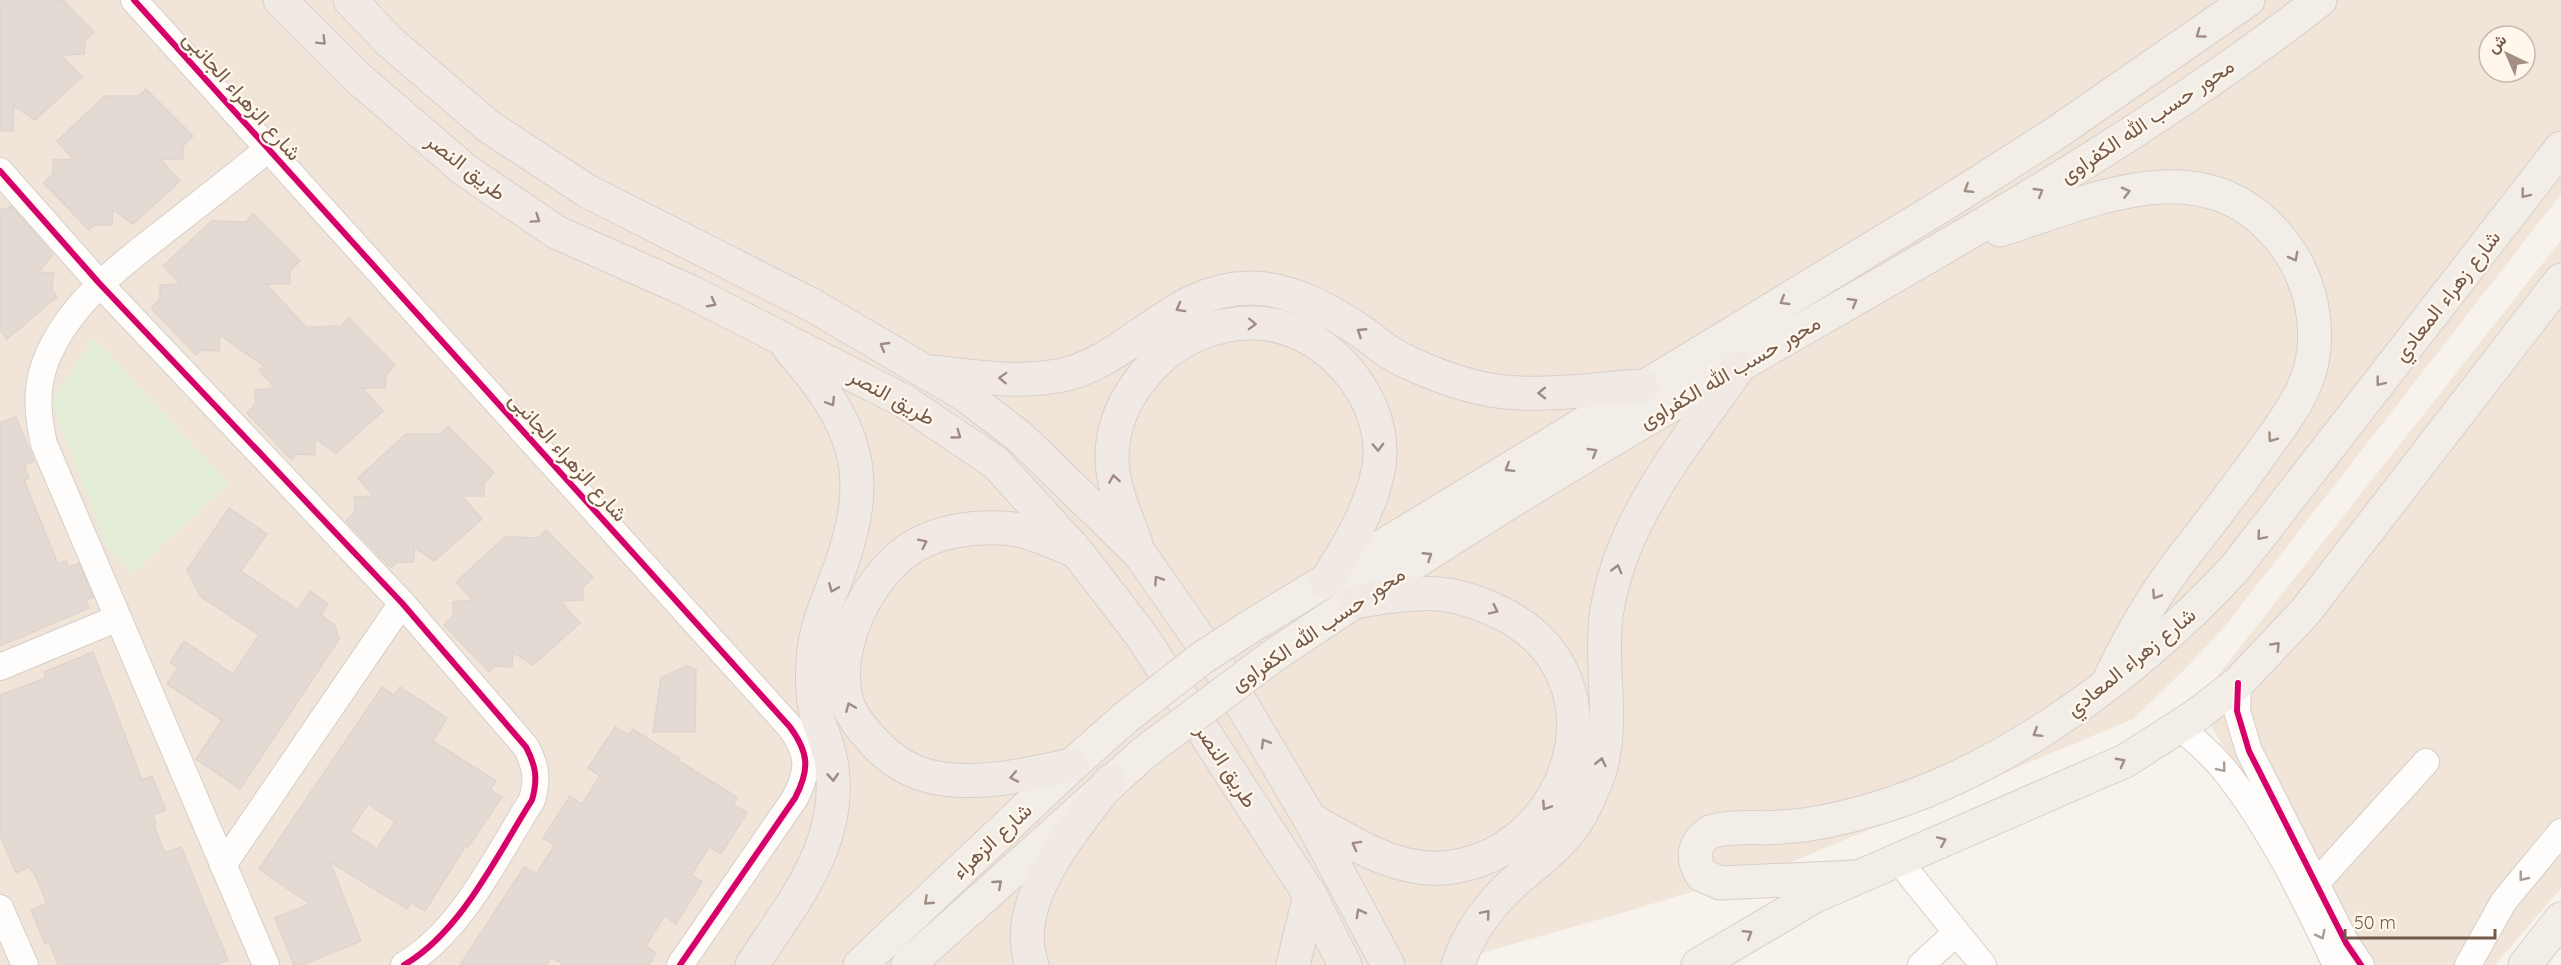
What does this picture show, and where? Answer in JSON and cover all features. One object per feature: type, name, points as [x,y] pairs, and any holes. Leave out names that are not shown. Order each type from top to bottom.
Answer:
[{"type":"highway","name":"طريق النصر","points":[[280,0],[358,78],[465,170],[556,232],[689,291],[904,401],[996,463],[1077,552],[1141,635],[1310,895],[1346,965]]},
{"type":"highway","name":"طريق النصر","points":[[350,0],[390,42],[488,126],[587,191],[814,306],[965,395],[1020,437],[1140,554],[1225,676],[1310,819],[1388,965]]},
{"type":"highway","points":[[927,371],[973,377],[1058,376],[1100,360],[1175,310],[1200,298],[1224,291],[1254,288],[1285,293],[1320,306],[1400,359],[1443,377],[1485,388],[1531,393],[1642,386]]},
{"type":"highway","points":[[1140,554],[1117,492],[1113,474],[1114,438],[1125,402],[1157,360],[1185,339],[1218,326],[1253,322],[1289,330],[1317,344],[1341,363],[1366,392],[1377,428],[1379,465],[1367,507],[1349,545],[1326,581]]},
{"type":"highway","points":[[752,965],[810,875],[828,834],[832,812],[832,768],[816,711],[813,661],[816,636],[851,538],[858,500],[856,465],[843,422],[806,367],[782,340]]},
{"type":"highway","points":[[1458,965],[1464,946],[1481,919],[1518,878],[1556,847],[1584,810],[1602,761],[1606,618],[1620,557],[1636,519],[1660,478],[1738,368]]},
{"type":"highway","points":[[1072,765],[971,782],[935,778],[905,768],[881,750],[857,724],[845,694],[844,664],[850,638],[864,600],[884,572],[909,550],[942,534],[979,528],[1014,529],[1077,552]]},
{"type":"highway","points":[[1310,819],[1363,849],[1401,863],[1440,868],[1480,860],[1513,841],[1538,817],[1567,766],[1573,742],[1575,717],[1562,669],[1548,647],[1517,621],[1481,603],[1442,594],[1401,595],[1354,602]]},
{"type":"highway","points":[[1032,965],[1028,932],[1033,902],[1044,875],[1110,781]]},
{"type":"highway","points":[[1293,965],[1310,895]]},
{"type":"main road","name":"محور حسب الله الكفراوى","points":[[1125,718],[1202,658],[1248,628],[2053,135],[2248,0]]},
{"type":"main road","name":"محور حسب الله الكفراوى","points":[[1145,752],[1273,656],[1354,602],[1525,493],[1950,246],[2069,174],[2269,40],[2320,0]]},
{"type":"main road","name":"شارع زهراء المعادي","points":[[1855,877],[1720,883],[1702,875],[1694,856],[1696,846],[1710,832],[1720,829],[1783,827],[1835,819],[1887,806],[1936,787],[2030,737],[2104,688],[2183,622],[2235,568],[2561,148]]},
{"type":"main road","points":[[1950,246],[2128,190],[2164,185],[2192,187],[2235,201],[2265,221],[2289,248],[2306,281],[2314,317],[2313,353],[2304,388],[2286,420],[2210,525],[2166,580],[2124,648],[2104,688]]},
{"type":"main road","name":"شارع زهراء المعادي","points":[[1698,965],[1775,917],[1855,877],[2125,761],[2181,727],[2238,683],[2306,612],[2561,280]]},
{"type":"main road","name":"شارع الزهراء","points":[[860,965],[1125,718]]},
{"type":"main road","name":"شارع الزهراء","points":[[908,965],[1040,848],[1110,781],[1145,752]]},
{"type":"main road","points":[[2525,965],[2561,919]]},
{"type":"street","name":"شارع الزهراء الجانبى","points":[[134,0],[790,727],[801,743],[806,761],[805,771],[804,780],[795,798],[680,965]]},
{"type":"street","points":[[266,965],[44,444],[38,418],[38,391],[44,364],[55,340],[99,283],[268,149]]},
{"type":"street","points":[[0,171],[99,283],[402,603],[526,747],[535,763],[537,782],[532,800],[444,934],[409,964]]},
{"type":"street","points":[[223,865],[402,603]]},
{"type":"street","points":[[0,667],[118,618]]},
{"type":"street","points":[[2238,683],[2237,711],[2249,751],[2346,943],[2361,965]]},
{"type":"street","points":[[2181,727],[2216,760],[2243,797],[2290,874],[2336,965]]},
{"type":"street","points":[[2317,882],[2426,762]]},
{"type":"street","points":[[2468,965],[2504,902],[2561,832]]},
{"type":"street","points":[[1898,860],[1983,965]]},
{"type":"street","points":[[0,908],[25,965]]},
{"type":"street","points":[[1922,965],[1956,933]]},
{"type":"shaded area","points":[[0,0],[2561,0],[2561,194],[2225,626],[2185,669],[2133,719],[1794,861],[1439,965],[0,965]]},
{"type":"shaded area","points":[[2561,240],[2561,888],[2495,965],[2352,965],[2197,702]]},
{"type":"green space","points":[[94,338],[228,483],[133,574],[106,546],[51,402]]},
{"type":"building","points":[[0,0],[63,0],[94,32],[85,41],[84,54],[61,55],[82,77],[35,120],[14,106],[13,131],[0,131]]},
{"type":"building","points":[[146,89],[193,136],[183,146],[183,159],[160,159],[180,181],[133,224],[113,210],[112,225],[95,225],[89,230],[44,183],[53,174],[53,160],[73,159],[57,141],[105,96],[139,96]]},
{"type":"building","points":[[11,206],[53,254],[39,272],[54,273],[52,290],[57,297],[7,339],[0,330],[0,209],[7,209]]},
{"type":"building","points":[[253,214],[300,261],[290,271],[290,284],[266,284],[306,327],[341,326],[349,318],[395,365],[386,375],[385,388],[362,388],[383,411],[336,453],[315,439],[315,455],[297,454],[292,460],[247,413],[256,404],[255,390],[275,388],[259,370],[264,366],[220,335],[219,351],[202,350],[196,355],[151,308],[160,299],[160,285],[181,284],[163,266],[212,221],[246,222]]},
{"type":"building","points":[[16,417],[34,461],[24,465],[29,478],[24,480],[58,564],[66,561],[69,567],[79,563],[93,597],[86,600],[89,608],[0,646],[0,423]]},
{"type":"building","points":[[448,426],[494,473],[484,483],[484,496],[462,496],[482,519],[434,561],[414,547],[414,562],[397,562],[391,568],[346,521],[355,512],[354,497],[374,496],[358,478],[406,434],[440,434]]},
{"type":"building","points":[[229,508],[267,534],[241,571],[298,610],[310,591],[328,604],[321,615],[335,625],[339,639],[240,789],[196,759],[222,720],[167,684],[178,668],[170,662],[184,641],[233,674],[259,635],[200,596],[187,570]]},
{"type":"building","points":[[546,530],[593,577],[583,587],[583,600],[560,601],[580,623],[533,665],[513,652],[512,667],[495,666],[489,672],[444,625],[453,616],[453,602],[473,600],[456,582],[505,537],[539,538]]},
{"type":"building","points":[[93,652],[142,780],[152,776],[166,810],[153,815],[156,824],[154,825],[165,853],[181,847],[228,960],[216,965],[58,965],[49,942],[45,944],[31,910],[47,903],[35,875],[29,867],[16,873],[0,835],[0,695],[46,678],[44,672]]},
{"type":"building","points":[[686,666],[696,669],[695,732],[653,732],[661,678]]},
{"type":"building","points":[[382,687],[394,695],[400,687],[447,718],[433,741],[496,781],[490,790],[502,797],[468,847],[466,845],[425,911],[411,902],[407,909],[330,862],[361,941],[302,965],[294,965],[275,918],[310,904],[259,869]],"holes":[[[368,804],[395,822],[377,849],[350,831]]]},
{"type":"building","points":[[615,727],[629,735],[633,729],[680,759],[679,761],[737,797],[733,804],[747,813],[721,854],[709,847],[691,875],[702,882],[676,924],[664,916],[646,946],[656,953],[649,965],[564,965],[551,957],[546,965],[460,965],[524,867],[536,874],[555,845],[543,838],[570,796],[582,804],[600,776],[588,768]]},
{"type":"cycle path","points":[[134,0],[796,736],[804,753],[805,770],[795,798],[680,965]]},
{"type":"cycle path","points":[[0,171],[99,283],[402,603],[526,747],[535,773],[532,800],[461,912],[444,933],[404,965]]},
{"type":"cycle path","points":[[2238,683],[2237,711],[2249,751],[2346,943],[2361,965]]}]
